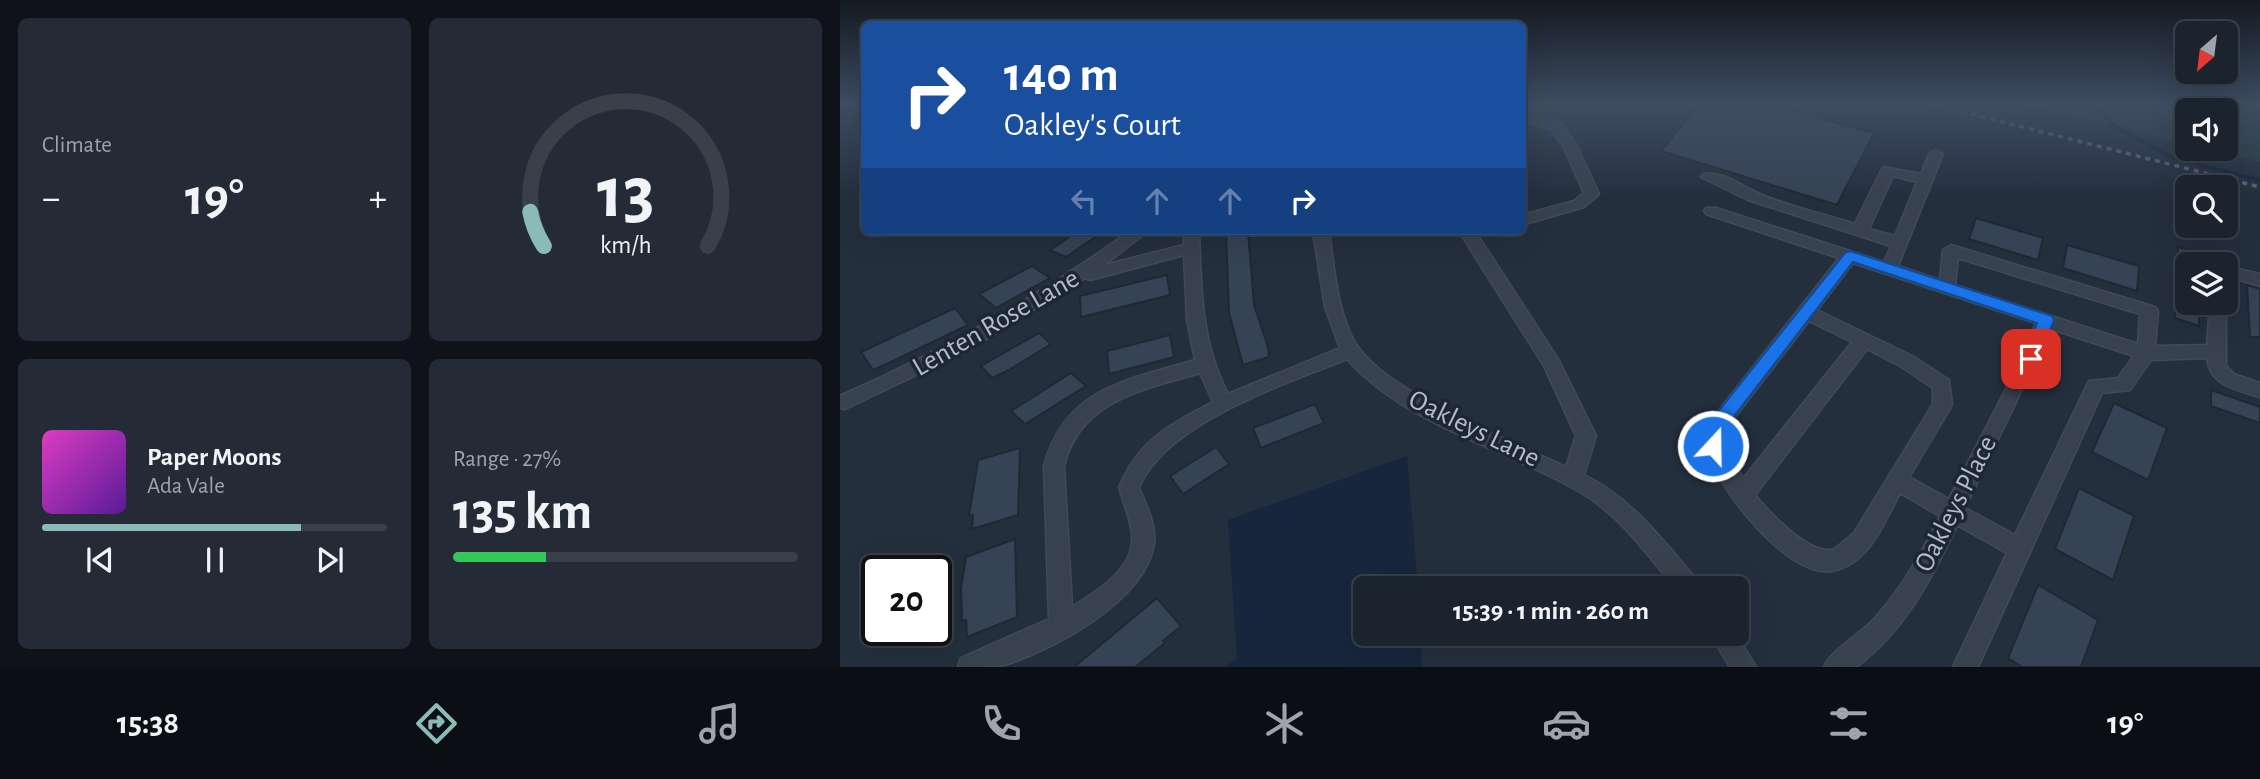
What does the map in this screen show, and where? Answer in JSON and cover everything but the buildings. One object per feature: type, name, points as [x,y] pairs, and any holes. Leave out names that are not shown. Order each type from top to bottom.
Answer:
[{"type":"street","points":[[1526,218],[1579,204],[1592,194],[1563,135]]},
{"type":"street","points":[[1889,269],[1936,154]]},
{"type":"street","points":[[1860,231],[1888,170],[1925,180]]},
{"type":"street","points":[[1708,177],[1733,185],[1753,197],[1899,243]]},
{"type":"street","points":[[1711,211],[2146,352],[2215,351]]},
{"type":"street","name":"Lenten Rose Lane","points":[[842,402],[909,375],[1080,276],[1135,235]]},
{"type":"street","name":"Oakleys Lane","points":[[1322,235],[1338,323],[1350,351],[1401,395],[1573,478],[1620,510],[1640,529],[1679,576]]},
{"type":"street","points":[[1473,235],[1552,364],[1586,436],[1573,478]]},
{"type":"street","points":[[1080,276],[1191,240],[1193,313],[1203,365],[1224,405]]},
{"type":"street","points":[[1947,287],[1951,250],[2149,311],[2146,352],[2123,385],[2096,386],[1965,667]]},
{"type":"street","points":[[1806,312],[1908,362],[1942,385],[1943,405],[1852,552],[1825,562],[1809,557],[1780,537],[1743,495],[1713,446],[1711,436],[1806,312],[1850,256]]},
{"type":"street","points":[[2238,274],[2260,280]]},
{"type":"street","points":[[2217,315],[2217,369],[2227,379],[2260,390]]},
{"type":"street","name":"Oakleys Place","points":[[1836,667],[1866,645],[1915,584],[2031,359],[2046,320]]},
{"type":"street","points":[[1743,495],[1864,340]]},
{"type":"street","points":[[970,667],[1061,625],[1123,583],[1140,558],[1143,532],[1129,487],[1135,468],[1142,458],[1161,442],[1224,405],[1350,351]]},
{"type":"street","points":[[1061,625],[1054,466],[1057,446],[1074,421],[1100,401],[1126,389],[1203,365]]},
{"type":"street","points":[[1896,480],[2018,549]]},
{"type":"street","points":[[1730,646],[1744,667]]},
{"type":"green space","points":[[2151,135],[2175,135],[2175,141]]},
{"type":"green space","points":[[2238,135],[2260,135],[2260,162],[2238,157]]},
{"type":"water","points":[[1407,456],[1417,576],[1353,576],[1353,646],[1421,646],[1422,667],[1224,667],[1237,659],[1228,520]]},
{"type":"waterway","points":[[2131,135],[2173,158],[2260,180]]},
{"type":"railway","points":[[2055,135],[2260,187]]},
{"type":"route","points":[[1713,446],[1711,436],[1715,428],[1850,256],[2046,320],[2031,359]]}]
